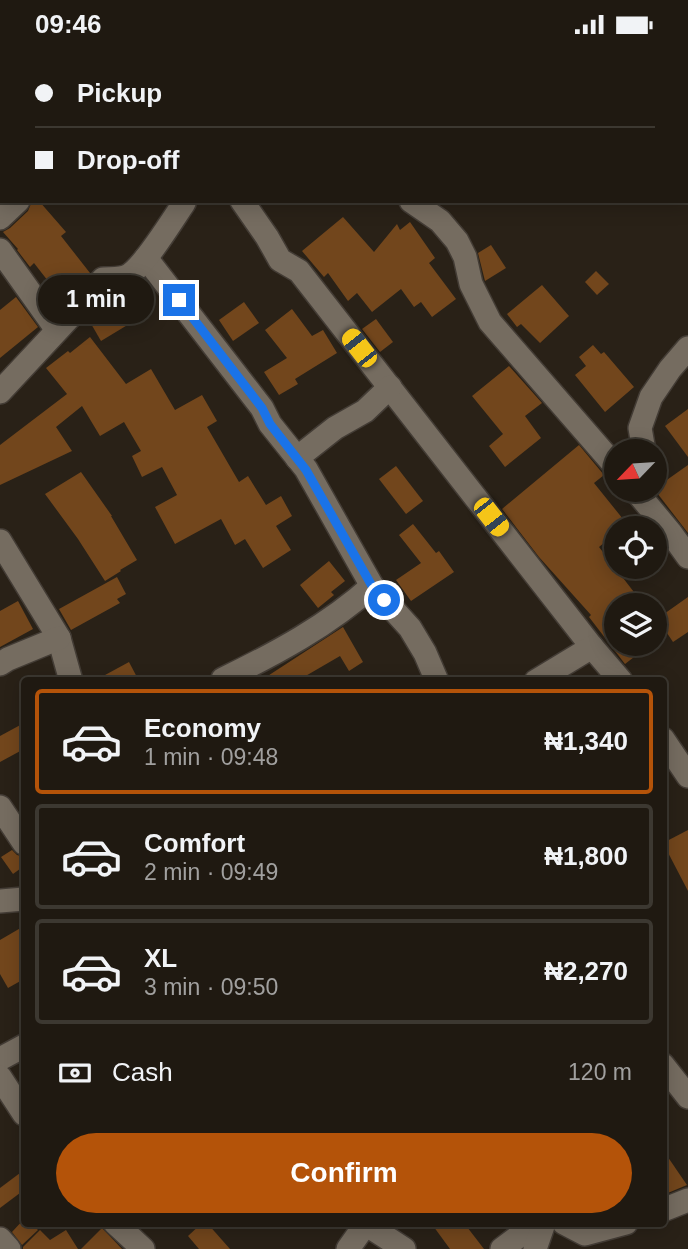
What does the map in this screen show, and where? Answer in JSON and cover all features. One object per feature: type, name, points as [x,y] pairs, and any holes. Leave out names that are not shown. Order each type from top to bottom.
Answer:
[{"type":"street","points":[[0,218],[16,203]]},
{"type":"street","points":[[0,392],[103,279],[130,275],[146,258],[184,203]]},
{"type":"street","points":[[243,203],[280,260],[299,271],[618,677]]},
{"type":"street","points":[[414,203],[440,221],[457,241],[465,257],[471,283],[490,322],[604,452]]},
{"type":"street","points":[[0,250],[57,330]]},
{"type":"street","points":[[146,258],[262,408],[270,424],[306,470],[372,586],[410,628],[435,677]]},
{"type":"street","points":[[642,439],[640,428],[651,397],[688,348]]},
{"type":"street","points":[[297,458],[335,428],[365,411],[390,387]]},
{"type":"street","points":[[648,502],[688,557]]},
{"type":"street","points":[[0,541],[59,638],[70,677]]},
{"type":"street","points":[[227,677],[267,658],[318,626],[358,599],[372,586]]},
{"type":"street","points":[[0,664],[59,638]]},
{"type":"street","points":[[543,677],[592,647]]},
{"type":"street","points":[[667,745],[688,776]]},
{"type":"street","points":[[0,807],[21,838]]},
{"type":"street","points":[[0,901],[21,899]]},
{"type":"street","points":[[0,1059],[21,1048]]},
{"type":"street","points":[[667,1070],[688,1097]]},
{"type":"street","points":[[0,1077],[21,1109]]},
{"type":"street","points":[[667,1208],[688,1200]]},
{"type":"street","points":[[119,1227],[143,1249]]},
{"type":"street","points":[[348,1249],[363,1227]]},
{"type":"street","points":[[370,1227],[404,1249]]},
{"type":"street","points":[[505,1238],[528,1227]]},
{"type":"street","points":[[535,1249],[543,1227]]},
{"type":"street","points":[[572,1227],[585,1234],[611,1227]]},
{"type":"street","points":[[0,1239],[9,1249]]},
{"type":"building","points":[[31,203],[41,203],[66,232],[61,236],[90,273],[62,299],[34,263],[30,267],[3,232],[28,211]]},
{"type":"building","points":[[343,217],[374,252],[397,224],[400,230],[410,222],[435,258],[429,263],[456,299],[432,317],[421,302],[414,307],[401,289],[372,312],[357,293],[348,301],[328,273],[324,277],[302,251]]},
{"type":"building","points":[[491,245],[506,268],[485,281],[478,253]]},
{"type":"building","points":[[596,271],[609,284],[597,295],[585,282]]},
{"type":"building","points":[[542,285],[569,316],[540,343],[521,324],[517,327],[507,314]]},
{"type":"building","points":[[133,296],[144,315],[101,341],[90,322]]},
{"type":"building","points":[[16,297],[38,327],[0,358],[0,310]]},
{"type":"building","points":[[244,302],[259,323],[233,341],[219,320]]},
{"type":"building","points":[[292,309],[312,336],[323,330],[337,353],[295,379],[298,384],[279,395],[264,372],[287,358],[265,330]]},
{"type":"building","points":[[376,319],[393,342],[380,352],[362,329]]},
{"type":"building","points":[[90,337],[126,384],[151,369],[175,410],[202,395],[217,421],[207,427],[239,482],[248,476],[266,505],[281,496],[292,516],[276,526],[291,550],[263,568],[245,539],[235,545],[221,519],[175,544],[155,507],[177,495],[162,467],[142,477],[132,456],[141,451],[124,422],[100,436],[82,406],[56,427],[72,451],[0,485],[0,445],[67,394],[46,368]]},
{"type":"building","points":[[593,345],[601,354],[604,352],[634,387],[605,412],[575,375],[586,366],[579,357]]},
{"type":"building","points":[[509,366],[542,403],[525,416],[541,438],[505,467],[489,446],[503,434],[472,396]]},
{"type":"building","points":[[688,409],[688,457],[665,426]]},
{"type":"building","points":[[579,445],[604,475],[594,483],[604,495],[604,502],[609,502],[621,516],[604,516],[604,543],[599,547],[604,553],[604,579],[624,579],[635,593],[604,593],[604,637],[589,617],[591,615],[539,557],[502,509]]},
{"type":"building","points":[[688,465],[688,533],[664,502],[667,502],[667,480]]},
{"type":"building","points":[[396,466],[423,501],[406,514],[379,479]]},
{"type":"building","points":[[81,472],[112,516],[137,560],[105,581],[45,494]]},
{"type":"building","points":[[413,524],[436,553],[439,551],[454,572],[411,601],[396,580],[421,563],[399,535]]},
{"type":"building","points":[[329,561],[345,581],[331,592],[334,595],[318,608],[300,585]]},
{"type":"building","points":[[117,577],[126,594],[117,599],[120,603],[71,630],[59,609]]},
{"type":"building","points":[[688,597],[688,632],[673,642],[667,633],[667,612]]},
{"type":"building","points":[[18,601],[33,629],[0,647],[0,611]]},
{"type":"building","points":[[343,627],[363,662],[349,671],[340,656],[304,677],[266,677]]},
{"type":"building","points":[[619,656],[635,656],[625,664]]},
{"type":"building","points":[[129,662],[137,677],[101,677]]},
{"type":"building","points":[[21,725],[21,751],[0,762],[0,736]]},
{"type":"building","points":[[688,830],[688,891],[667,851],[667,841]]},
{"type":"building","points":[[12,850],[21,856],[21,868],[13,874],[1,857]]},
{"type":"building","points":[[21,928],[21,981],[8,988],[0,974],[0,940]]},
{"type":"building","points":[[667,1156],[687,1185],[667,1193]]},
{"type":"building","points":[[21,1172],[21,1192],[0,1208],[0,1188]]},
{"type":"building","points":[[21,1222],[21,1227],[35,1227],[38,1230],[22,1245],[12,1232]]},
{"type":"building","points":[[198,1227],[211,1227],[230,1249],[199,1249],[188,1236]]},
{"type":"building","points":[[434,1227],[467,1227],[484,1249],[450,1249]]},
{"type":"building","points":[[102,1228],[122,1249],[81,1249]]},
{"type":"building","points":[[40,1230],[50,1240],[66,1230],[78,1249],[23,1249]]},
{"type":"route","points":[[179,300],[306,470],[372,586],[384,600]]}]
